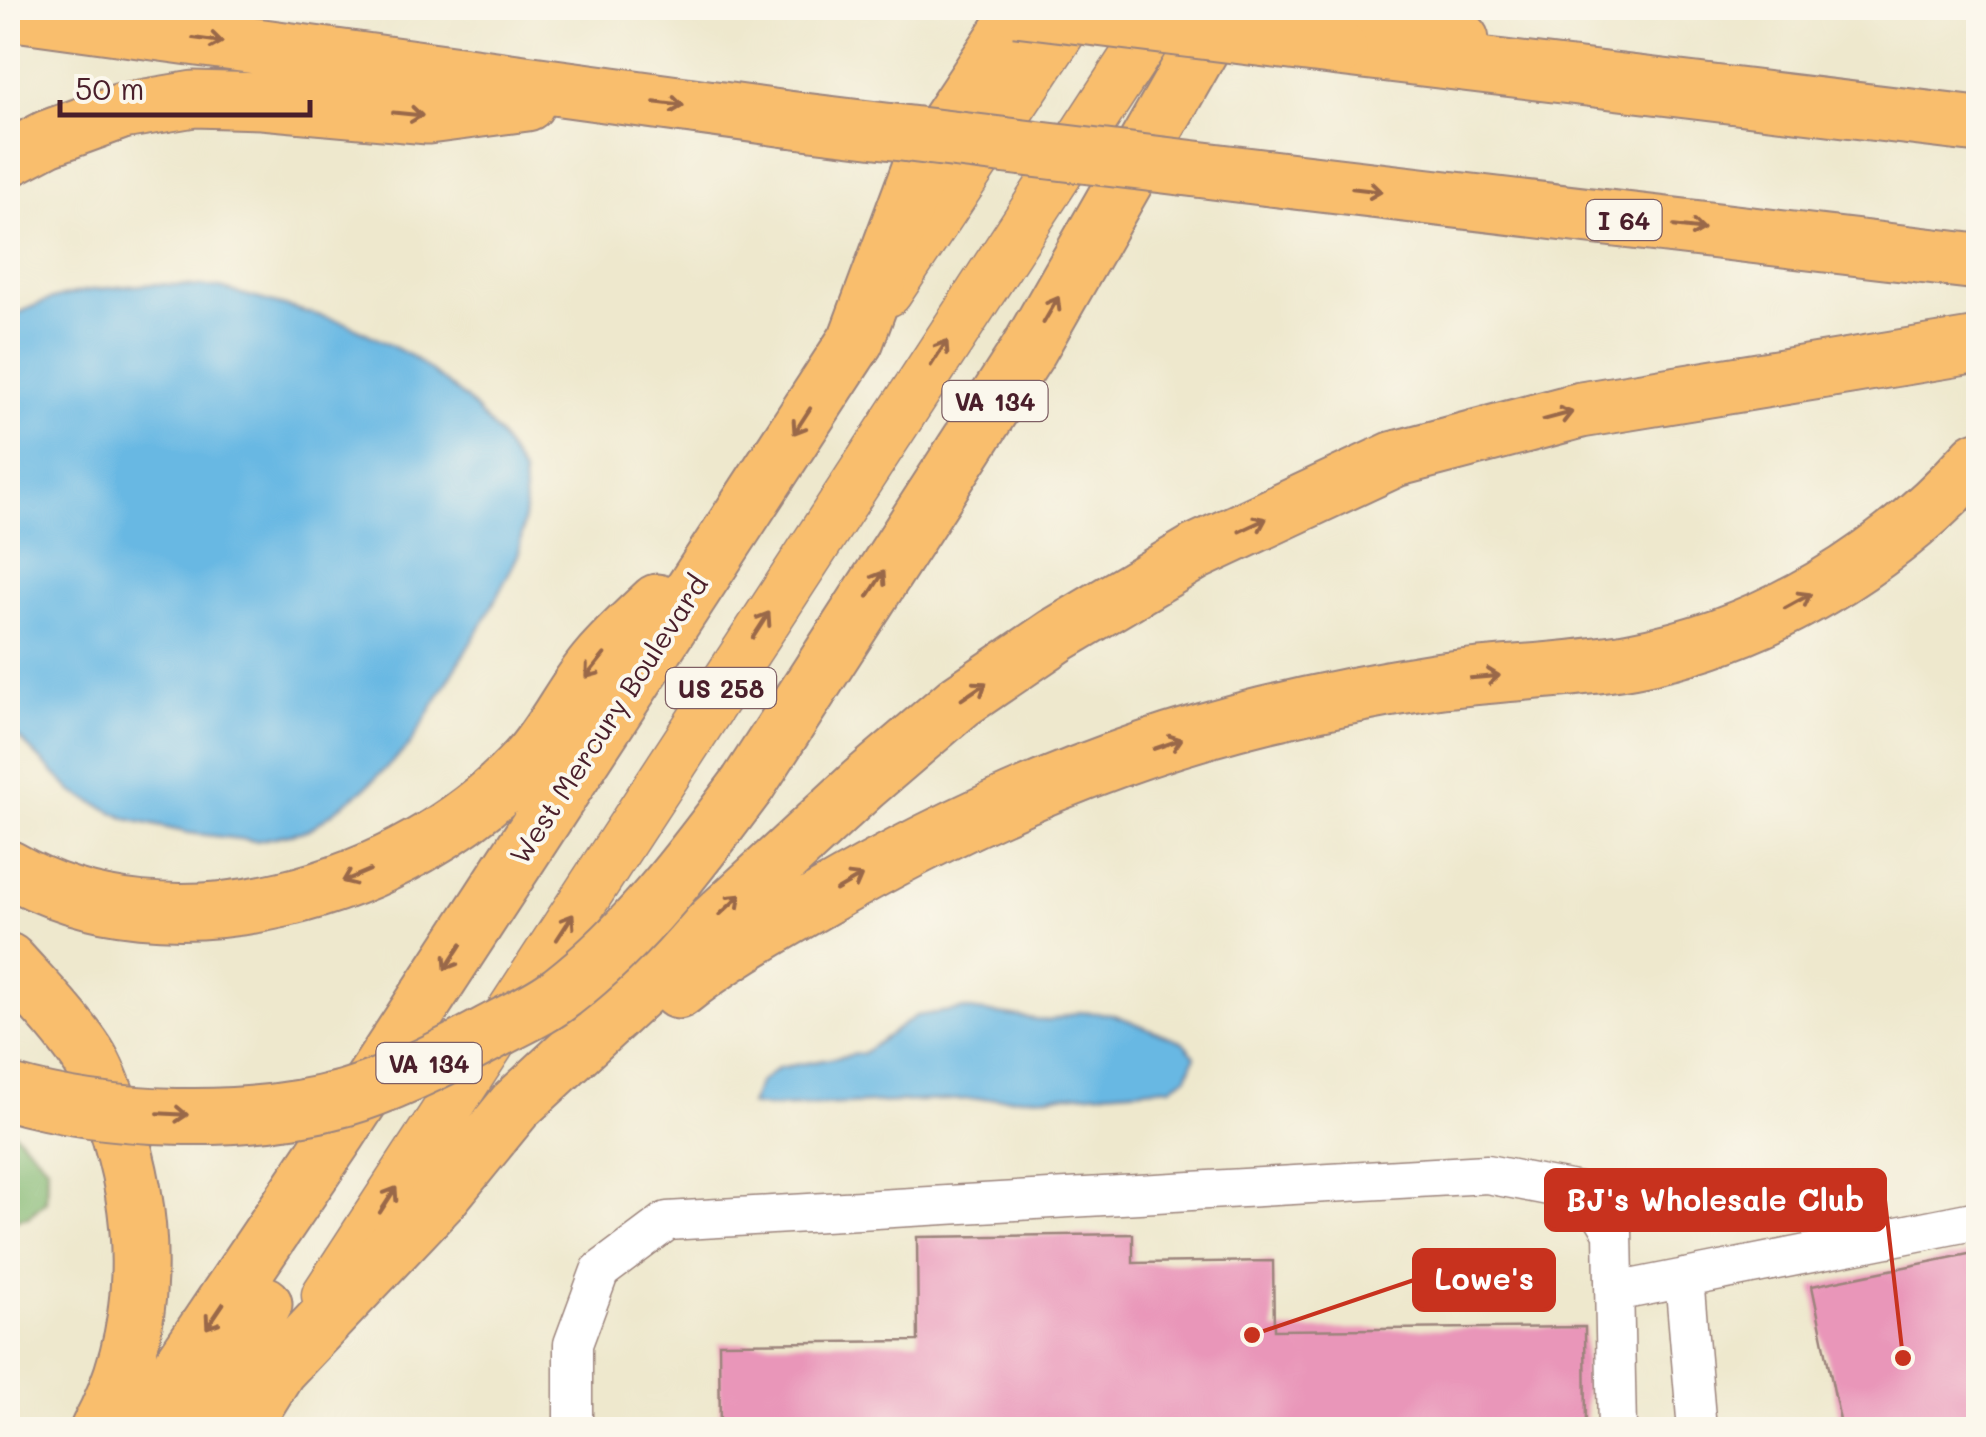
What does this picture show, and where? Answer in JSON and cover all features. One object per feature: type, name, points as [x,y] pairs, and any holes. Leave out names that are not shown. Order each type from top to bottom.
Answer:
[{"type":"highway","points":[[1016,8],[1348,22],[1568,76],[1978,126]]},
{"type":"highway","points":[[856,340],[923,160],[1024,8]]},
{"type":"highway","name":"VA 134","points":[[8,1092],[92,1110],[232,1118],[345,1098],[450,1054],[560,994],[637,923],[748,784],[1028,350],[1224,8]]},
{"type":"highway","name":"I 64","points":[[8,12],[590,94],[1978,262]]},
{"type":"highway","points":[[8,159],[48,138],[122,111],[194,98],[428,116],[590,94]]},
{"type":"highway","name":"West Mercury Boulevard","points":[[138,1430],[339,1132],[856,340]]},
{"type":"highway","points":[[278,1370],[440,1198],[515,1106],[739,896],[960,701],[1057,635],[1196,552],[1395,460],[1581,410],[1978,345]]},
{"type":"highway","points":[[440,1198],[685,986],[763,933],[940,835],[1076,775],[1260,716],[1438,681],[1632,660],[1719,637],[1792,606],[1858,565],[1906,530],[1966,473]]},
{"type":"highway","points":[[8,868],[77,897],[134,910],[200,911],[294,898],[358,877],[424,842],[481,804],[529,759],[597,661],[737,522]]},
{"type":"highway","points":[[8,961],[87,1054],[106,1093],[128,1159],[140,1237],[134,1330],[120,1382],[98,1430]]},
{"type":"highway","points":[[186,1430],[290,1260],[320,1196],[339,1132]]},
{"type":"highway","name":"US 258","points":[[240,1430],[278,1370]]},
{"type":"main road","name":"West Mercury Boulevard","points":[[856,340],[1076,8]]},
{"type":"main road","name":"US 258","points":[[278,1370],[1166,8]]},
{"type":"lane","points":[[574,1430],[573,1344],[600,1270],[667,1221],[1487,1174],[1590,1194],[1614,1232],[1618,1430]]},
{"type":"lane","points":[[1615,1292],[1978,1220]]},
{"type":"lane","points":[[1684,1278],[1696,1430]]},
{"type":"green space","points":[[8,1126],[47,1166],[46,1201],[28,1217],[8,1221]]},
{"type":"water","points":[[160,284],[220,288],[346,323],[413,357],[466,399],[498,434],[523,474],[525,511],[519,553],[488,614],[409,746],[364,789],[309,830],[256,841],[189,833],[127,819],[73,792],[8,727],[8,320],[62,296]]},
{"type":"water","points":[[963,1009],[1049,1021],[1079,1012],[1112,1014],[1183,1042],[1195,1056],[1187,1076],[1171,1087],[1050,1096],[750,1105],[759,1083],[778,1068],[863,1053],[916,1016]]},
{"type":"building","points":[[1133,1234],[1133,1263],[1273,1261],[1274,1330],[1585,1327],[1586,1430],[720,1430],[719,1343],[918,1341],[917,1237]]},
{"type":"building","points":[[1978,1252],[1978,1430],[1842,1430],[1812,1286]]},
{"type":"place","name":"Lowe's","points":[[1252,1335]]},
{"type":"place","name":"BJ's Wholesale Club","points":[[1903,1358]]}]
